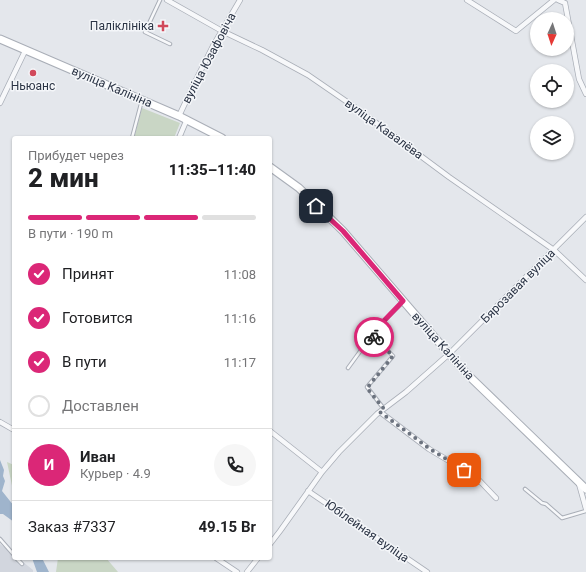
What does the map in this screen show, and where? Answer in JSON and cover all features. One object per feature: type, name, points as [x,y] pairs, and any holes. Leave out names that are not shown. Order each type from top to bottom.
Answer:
[{"type":"street","name":"вуліца Кавалёва","points":[[167,0],[222,31],[308,74],[460,185],[554,250],[586,280]]},
{"type":"street","name":"вуліца Юзафовіча","points":[[179,116],[213,46],[240,0]]},
{"type":"street","points":[[468,0],[516,31],[554,0]]},
{"type":"street","points":[[558,0],[566,2],[579,80],[586,94]]},
{"type":"street","name":"вуліца Калініна","points":[[0,40],[187,119],[218,136]]},
{"type":"street","points":[[0,103],[25,51]]},
{"type":"street","points":[[180,136],[187,119]]},
{"type":"street","name":"вуліца Калініна","points":[[272,168],[299,188],[343,231],[468,375],[586,489]]},
{"type":"street","name":"Бярозавая вуліца","points":[[272,542],[322,472],[339,452],[380,412],[406,392],[449,354],[586,217]]},
{"type":"street","points":[[380,412],[430,449],[476,476],[496,498]]},
{"type":"street","points":[[0,422],[12,429]]},
{"type":"street","points":[[272,433],[322,472]]},
{"type":"street","points":[[579,482],[586,510]]},
{"type":"street","name":"Юбілейная вуліца","points":[[308,491],[427,572]]},
{"type":"street","points":[[219,560],[236,572]]},
{"type":"street","points":[[247,572],[256,560]]},
{"type":"lane","points":[[160,0],[145,32],[170,44]]},
{"type":"lane","points":[[133,136],[142,100]]},
{"type":"lane","points":[[348,368],[376,329],[403,301]]},
{"type":"lane","points":[[372,336],[393,356],[367,388],[384,409]]},
{"type":"lane","points":[[525,489],[562,518],[586,510]]},
{"type":"lane","points":[[0,540],[12,553]]},
{"type":"lane","points":[[18,560],[22,564]]},
{"type":"shaded area","points":[[0,544],[12,553],[12,560],[20,560],[33,570],[33,572],[0,572]]},
{"type":"green space","points":[[142,108],[180,123],[175,136],[135,136]]},
{"type":"green space","points":[[7,462],[12,464],[12,486]]},
{"type":"green space","points":[[58,560],[108,560],[118,572],[56,572]]},
{"type":"water","points":[[0,460],[4,470],[3,476],[5,481],[2,491],[12,504],[12,521],[3,514],[0,514]]},
{"type":"water","points":[[33,560],[43,560],[49,572],[37,572]]},
{"type":"way so far","points":[[374,337],[393,356],[367,388],[384,409],[380,412],[430,449],[464,470]]},
{"type":"place","name":"Паліклініка","points":[[163,26]]},
{"type":"place","name":"Ньюанс","points":[[33,73]]},
{"type":"route","points":[[316,206],[343,231],[403,301],[376,329],[372,336],[374,337]]}]
